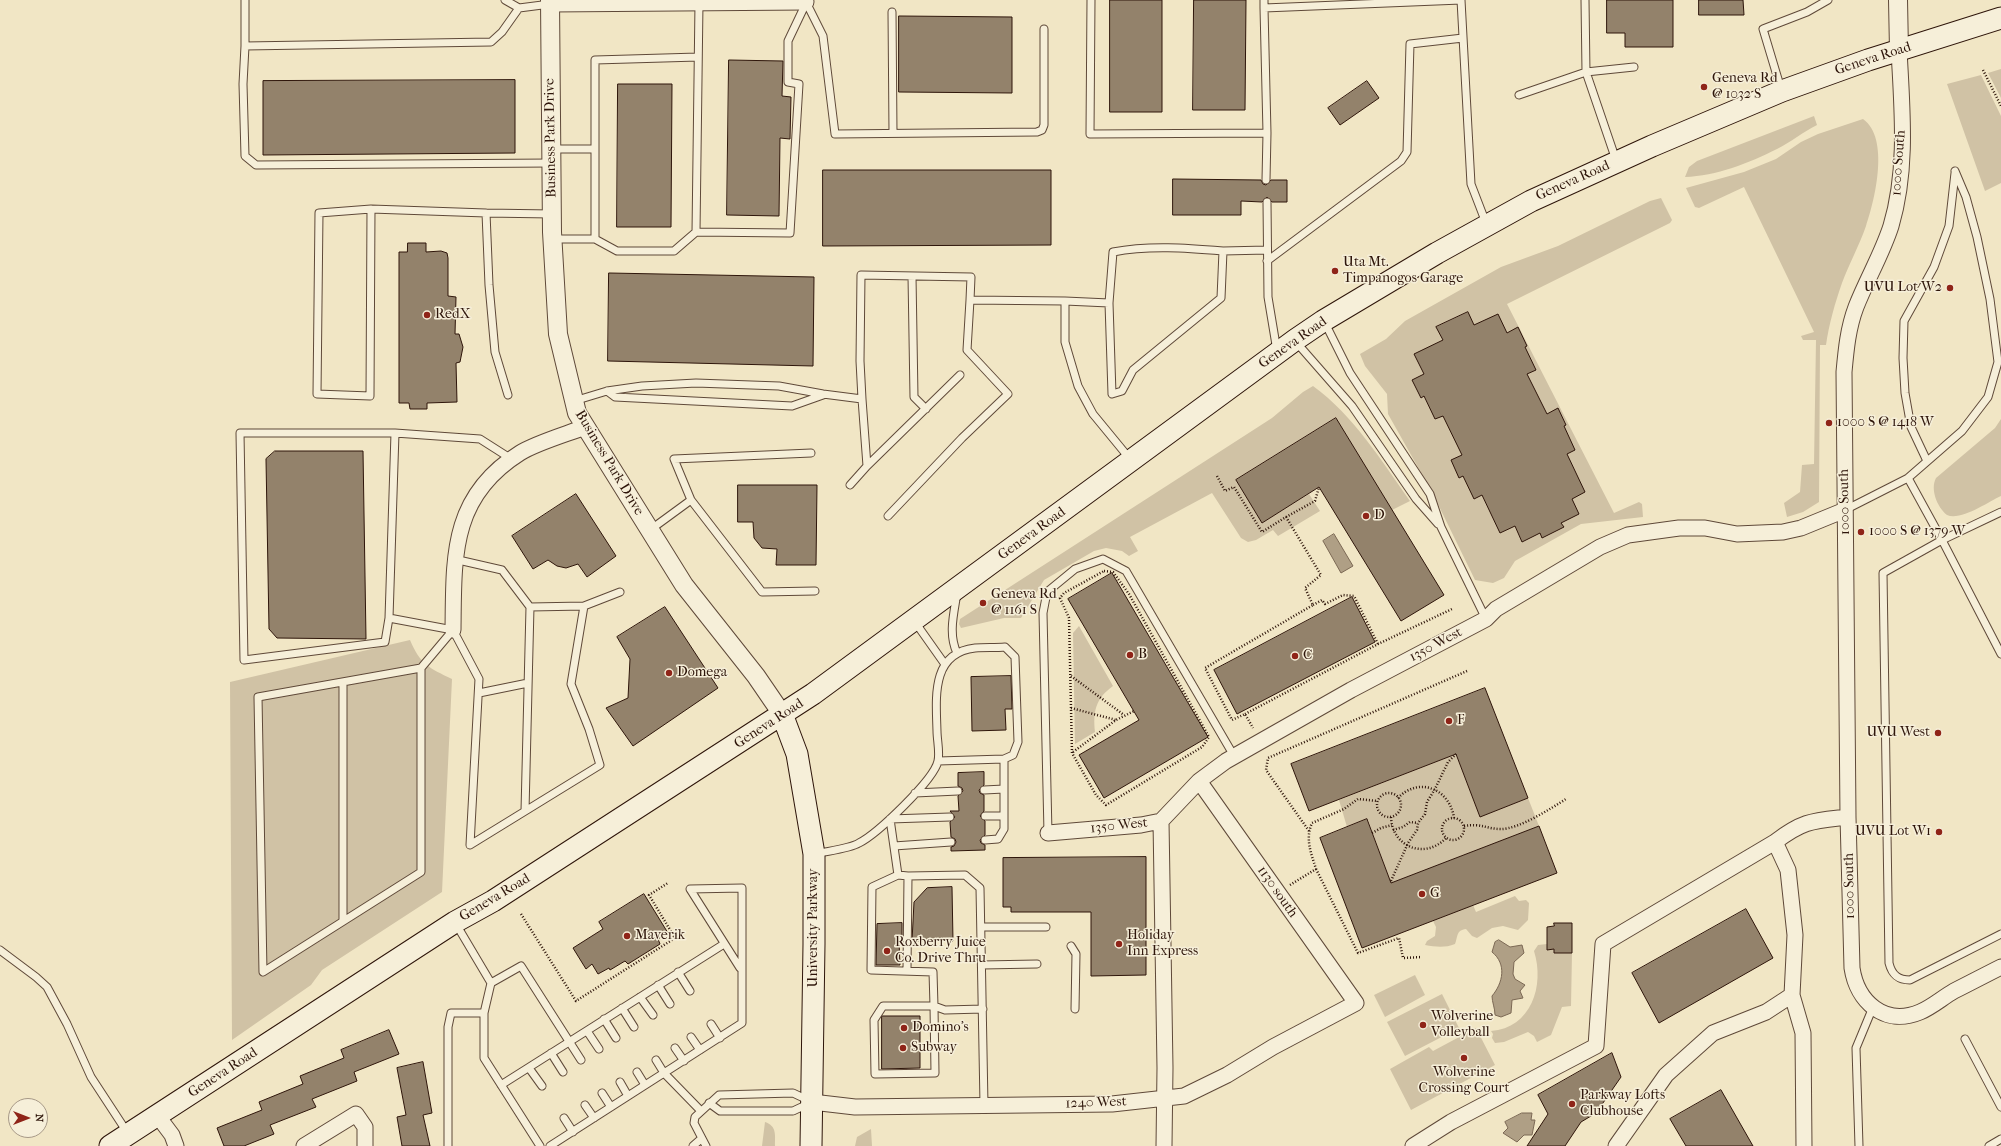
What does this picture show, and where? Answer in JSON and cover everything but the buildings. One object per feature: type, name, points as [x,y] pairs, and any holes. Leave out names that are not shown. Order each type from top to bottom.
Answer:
[{"type":"main road","name":"Geneva Road","points":[[110,1146],[455,922],[493,901],[813,694],[1323,320],[1436,253],[1530,201],[1616,162],[1782,91],[1899,50],[2001,18]]},
{"type":"main road","name":"University Parkway","points":[[782,714],[797,754],[814,854],[812,1146]]},
{"type":"street","name":"1000 South","points":[[1873,1007],[1859,992],[1854,981],[1852,968],[1848,817],[1844,372],[1849,329],[1856,307],[1880,253],[1896,206],[1901,178],[1902,148],[1898,0]]},
{"type":"street","points":[[550,2],[668,1],[699,3],[807,1]]},
{"type":"street","name":"Business Park Drive","points":[[550,2],[552,214],[558,334],[577,413],[684,585],[756,676],[782,714]]},
{"type":"street","points":[[453,630],[454,559],[461,525],[477,492],[521,453],[585,427]]},
{"type":"street","name":"1350 West","points":[[1048,833],[1141,825],[1161,821],[1198,781],[1234,756],[1351,690],[1486,618],[1496,609],[1600,546],[1628,535],[1679,528],[1705,528],[1738,534],[1782,532],[1801,528],[1845,510]]},
{"type":"street","name":"1130 south","points":[[1198,781],[1356,1003]]},
{"type":"street","points":[[1413,1146],[1451,1122],[1596,1046],[1603,944],[1775,842],[1793,828],[1810,821],[1848,817]]},
{"type":"street","points":[[1161,821],[1165,1068],[1164,1146]]},
{"type":"street","points":[[1775,842],[1788,870],[1795,934],[1792,995],[1804,1033],[1804,1146]]},
{"type":"street","points":[[1873,1007],[1888,1015],[1899,1017],[1920,1012],[1954,991],[2001,968]]},
{"type":"street","points":[[1616,1146],[1666,1075],[1713,1034],[1766,1012],[1792,995]]},
{"type":"street","name":"1240 West","points":[[812,1102],[855,1107],[1112,1104],[1184,1096],[1227,1075],[1273,1047],[1356,1003]]},
{"type":"street","points":[[304,1146],[356,1114],[365,1127],[365,1146]]},
{"type":"street","points":[[157,1115],[172,1135],[176,1146]]},
{"type":"lane","points":[[245,0],[243,84],[245,156],[256,165],[552,156],[595,149]]},
{"type":"lane","points":[[506,0],[519,8],[550,2]]},
{"type":"lane","points":[[1091,0],[1090,134],[1267,133]]},
{"type":"lane","points":[[1264,0],[1267,133],[1266,180]]},
{"type":"lane","points":[[1264,8],[1461,0],[1471,184],[1487,225]]},
{"type":"lane","points":[[1585,0],[1586,72],[1616,162]]},
{"type":"lane","points":[[1782,91],[1763,29],[1807,12],[1828,0]]},
{"type":"lane","points":[[807,1],[823,36],[835,134],[1037,132],[1042,130],[1044,125],[1044,29]]},
{"type":"lane","points":[[553,239],[595,239],[617,251],[674,251],[696,232],[790,233],[798,84],[788,82],[788,41],[807,1]]},
{"type":"lane","points":[[696,232],[699,3]]},
{"type":"lane","points":[[245,46],[491,42],[502,32],[519,8]]},
{"type":"lane","points":[[892,12],[893,133]]},
{"type":"lane","points":[[1267,261],[1401,161],[1407,152],[1410,44],[1462,38]]},
{"type":"lane","points":[[595,239],[595,60],[698,57]]},
{"type":"lane","points":[[1519,95],[1586,72],[1634,67]]},
{"type":"lane","points":[[1845,510],[1908,478],[1927,462],[1962,431],[1988,397],[1998,362],[1990,299],[1978,237],[1966,197],[1955,171],[1950,226],[1934,267],[1904,321],[1903,358],[1905,393],[1912,427],[1927,462]]},
{"type":"lane","points":[[1267,202],[1268,296],[1278,353]]},
{"type":"lane","points":[[371,209],[370,396],[317,394],[319,213],[371,209],[552,214]]},
{"type":"lane","points":[[486,213],[489,285],[495,352],[508,395]]},
{"type":"lane","points":[[1223,251],[1221,298],[1133,370],[1122,391],[1112,394],[1109,303],[1114,252],[1126,249],[1189,248],[1223,251],[1267,250]]},
{"type":"lane","points":[[867,466],[860,361],[862,275],[971,277],[967,350],[1008,394],[962,438],[888,516]]},
{"type":"lane","points":[[912,276],[914,397],[926,409]]},
{"type":"lane","points":[[970,300],[1109,303]]},
{"type":"lane","points":[[1065,301],[1065,342],[1078,386],[1093,414],[1131,461]]},
{"type":"lane","points":[[1323,320],[1350,373],[1430,494],[1441,527],[1486,618]]},
{"type":"lane","points":[[1295,340],[1352,406],[1416,499],[1441,527]]},
{"type":"lane","points":[[850,485],[867,466],[960,375]]},
{"type":"lane","points":[[574,401],[607,391],[642,386],[696,383],[779,386],[823,394],[862,398]]},
{"type":"lane","points":[[607,391],[615,397],[792,406],[823,394]]},
{"type":"lane","points":[[395,433],[389,618],[385,642],[244,660],[240,433],[395,433],[480,439],[513,460]]},
{"type":"lane","points":[[811,453],[674,459],[691,500],[762,592],[815,591]]},
{"type":"lane","points":[[1908,478],[2001,654]]},
{"type":"lane","points":[[650,530],[691,500]]},
{"type":"lane","points":[[2001,512],[1942,540],[1884,573],[1889,963],[1891,972],[1897,977],[1910,980],[2001,934]]},
{"type":"lane","points":[[454,559],[502,570],[530,607],[525,811]]},
{"type":"lane","points":[[1048,833],[1043,613],[1047,592],[1075,569],[1103,559],[1126,571],[1234,756]]},
{"type":"lane","points":[[957,653],[952,643],[952,631],[958,588]]},
{"type":"lane","points":[[530,607],[584,606],[620,592]]},
{"type":"lane","points":[[453,630],[479,678],[470,845],[600,766],[589,729],[571,684],[584,606]]},
{"type":"lane","points":[[389,618],[453,630]]},
{"type":"lane","points":[[914,621],[944,663]]},
{"type":"lane","points":[[421,668],[421,872],[263,972],[258,697],[421,668],[453,630]]},
{"type":"lane","points":[[814,854],[858,844],[890,819],[930,777],[938,761],[937,698],[940,671],[944,663],[957,653],[973,648],[1005,647],[1015,657],[1018,742],[1012,755],[1004,759],[938,761]]},
{"type":"lane","points":[[343,682],[343,920]]},
{"type":"lane","points":[[479,693],[528,683]]},
{"type":"lane","points":[[985,840],[998,839],[1004,829],[1004,759]]},
{"type":"lane","points":[[984,790],[1004,789]]},
{"type":"lane","points":[[915,793],[958,791]]},
{"type":"lane","points":[[984,816],[1004,816]]},
{"type":"lane","points":[[890,819],[950,817]]},
{"type":"lane","points":[[890,819],[898,875]]},
{"type":"lane","points":[[894,846],[951,842]]},
{"type":"lane","points":[[983,1009],[945,1010],[934,1006],[883,1006],[874,1020],[875,1074],[935,1073],[934,1006],[933,972],[871,970],[872,887],[898,875],[965,875],[980,888],[983,1009],[984,1105]]},
{"type":"lane","points":[[907,970],[908,876]]},
{"type":"lane","points":[[550,1146],[742,1023],[740,968],[742,888],[690,889],[740,968]]},
{"type":"lane","points":[[455,922],[491,983],[484,1013],[484,1058],[540,1146]]},
{"type":"lane","points":[[981,927],[1046,927]]},
{"type":"lane","points":[[501,1085],[724,944]]},
{"type":"lane","points":[[1071,946],[1076,954],[1075,1010]]},
{"type":"lane","points":[[0,950],[47,987],[67,1024],[91,1077],[128,1134]]},
{"type":"lane","points":[[982,965],[1037,964]]},
{"type":"lane","points":[[491,983],[521,966],[581,1060]]},
{"type":"lane","points":[[678,972],[690,991]]},
{"type":"lane","points":[[658,985],[670,1004]]},
{"type":"lane","points":[[640,997],[653,1015]]},
{"type":"lane","points":[[1859,1146],[1856,1048],[1858,1040],[1873,1007]]},
{"type":"lane","points":[[622,1008],[634,1027]]},
{"type":"lane","points":[[448,1146],[448,1027],[451,1013],[484,1013]]},
{"type":"lane","points":[[604,1019],[616,1038]]},
{"type":"lane","points":[[711,1024],[720,1038]]},
{"type":"lane","points":[[587,1031],[599,1049]]},
{"type":"lane","points":[[691,1037],[700,1050]]},
{"type":"lane","points":[[1965,1039],[2001,1107]]},
{"type":"lane","points":[[675,1048],[684,1061]]},
{"type":"lane","points":[[551,1053],[563,1072]]},
{"type":"lane","points":[[656,1060],[664,1073],[701,1112]]},
{"type":"lane","points":[[529,1068],[542,1086]]},
{"type":"lane","points":[[637,1072],[645,1085]]},
{"type":"lane","points":[[620,1082],[628,1096]]},
{"type":"lane","points":[[706,1146],[694,1123],[695,1117],[719,1095],[793,1093],[812,1102]]},
{"type":"lane","points":[[602,1094],[611,1107]]},
{"type":"lane","points":[[709,1103],[720,1111],[793,1111],[812,1102]]},
{"type":"lane","points":[[585,1105],[594,1118]]},
{"type":"lane","points":[[564,1118],[573,1132]]},
{"type":"lane","points":[[693,1146],[702,1139]]},
{"type":"lane","points":[[1990,1146],[2001,1139]]},
{"type":"path","points":[[1983,70],[2001,106]]},
{"type":"path","points":[[1217,476],[1224,491],[1234,487],[1262,532],[1315,501],[1319,487]]},
{"type":"path","points":[[1286,517],[1321,575],[1305,588],[1314,605]]},
{"type":"path","points":[[1104,571],[1114,572],[1129,594],[1209,737],[1202,748],[1106,805],[1096,795],[1072,753],[1071,708],[1069,618],[1060,598],[1064,593],[1104,571]]},
{"type":"path","points":[[1378,644],[1354,596],[1343,595],[1325,604],[1322,600],[1205,668],[1232,720],[1378,644],[1452,609]]},
{"type":"path","points":[[1309,831],[1266,770],[1268,758],[1467,671]]},
{"type":"path","points":[[1071,676],[1124,715]]},
{"type":"path","points":[[1071,708],[1116,720]]},
{"type":"path","points":[[1072,753],[1116,720],[1134,711]]},
{"type":"path","points":[[1245,714],[1253,729]]},
{"type":"path","points":[[1391,880],[1407,845],[1417,830],[1418,823],[1424,814],[1427,802],[1448,762],[1456,754]]},
{"type":"path","points":[[1398,798],[1406,791],[1415,787],[1425,786],[1435,789],[1444,795],[1450,803],[1454,818]]},
{"type":"path","points":[[1387,793],[1392,793],[1398,798],[1400,809],[1391,817],[1386,817],[1380,813],[1377,808],[1378,801],[1380,796],[1387,793]]},
{"type":"path","points":[[1378,801],[1358,799],[1344,808],[1312,823],[1309,831],[1308,846],[1316,869],[1358,953],[1399,938],[1403,958],[1422,957]]},
{"type":"path","points":[[1464,826],[1479,824],[1502,829],[1536,818],[1566,799]]},
{"type":"path","points":[[1391,817],[1393,830],[1396,836],[1407,845],[1418,849],[1429,849],[1438,845],[1446,838]]},
{"type":"path","points":[[1454,818],[1459,820],[1464,826],[1464,832],[1461,838],[1452,840],[1446,838],[1442,832],[1442,825],[1447,820],[1454,818]]},
{"type":"path","points":[[1393,830],[1403,827],[1410,822],[1418,823]]},
{"type":"path","points":[[1372,832],[1381,828],[1392,826]]},
{"type":"path","points":[[1278,893],[1316,869]]},
{"type":"path","points":[[521,914],[576,1001],[675,938],[649,895],[668,883]]},
{"type":"shaded area","points":[[2001,69],[2001,98],[1988,73]]},
{"type":"shaded area","points":[[1981,75],[2001,116],[2001,183],[1985,191],[1947,84]]},
{"type":"shaded area","points":[[1814,116],[1817,125],[1766,154],[1732,168],[1709,174],[1685,177],[1689,167],[1697,161]]},
{"type":"shaded area","points":[[1863,119],[1871,128],[1876,140],[1878,170],[1870,215],[1839,291],[1826,345],[1820,345],[1819,502],[1803,512],[1787,517],[1784,503],[1800,492],[1802,465],[1814,464],[1816,340],[1803,340],[1801,336],[1814,332],[1744,187],[1699,208],[1695,207],[1686,188],[1744,172],[1776,159],[1801,142],[1818,134]]},
{"type":"shaded area","points":[[1661,198],[1672,220],[1670,223],[1507,304],[1614,513],[1639,502],[1642,504],[1643,517],[1581,524],[1515,561],[1504,578],[1493,583],[1475,580],[1433,494],[1388,414],[1387,394],[1365,366],[1360,354],[1386,339],[1405,321],[1501,267],[1558,246],[1650,201]]},
{"type":"shaded area","points":[[1313,386],[1341,411],[1366,439],[1410,501],[1392,510],[1336,418],[1236,480],[1262,523],[1309,494],[1320,511],[1278,536],[1273,530],[1256,540],[1248,542],[1241,538],[1212,493],[1130,537],[1138,551],[1129,556],[1122,551],[1106,548],[1094,551],[1044,580],[1021,618],[1004,618],[961,628],[959,624],[960,619],[1272,418],[1303,392]]},
{"type":"shaded area","points":[[2001,419],[2001,496],[1967,513],[1953,516],[1947,515],[1940,507],[1934,492],[1934,482],[1936,478],[1995,428]]},
{"type":"shaded area","points":[[1334,534],[1353,566],[1341,573],[1323,541]]},
{"type":"shaded area","points":[[1079,626],[1113,686],[1102,696],[1096,706],[1094,718],[1095,732],[1075,744],[1073,633]]},
{"type":"shaded area","points":[[410,640],[418,655],[426,664],[437,672],[452,679],[442,892],[322,970],[311,985],[232,1040],[230,682]]},
{"type":"shaded area","points":[[1456,754],[1480,817],[1528,798],[1539,826],[1391,883],[1368,820],[1347,827],[1339,800]]},
{"type":"shaded area","points":[[1515,896],[1519,901],[1526,900],[1529,903],[1528,920],[1518,930],[1503,926],[1492,928],[1477,938],[1472,936],[1466,929],[1459,932],[1455,944],[1440,947],[1425,945],[1427,941],[1435,936],[1436,927],[1433,921],[1473,905],[1476,912]]},
{"type":"shaded area","points":[[1499,940],[1510,947],[1522,945],[1524,953],[1514,962],[1513,974],[1515,979],[1525,985],[1520,991],[1523,998],[1512,1000],[1511,1013],[1501,1017],[1495,1015],[1492,1001],[1492,996],[1499,985],[1502,974],[1500,962],[1492,952],[1495,942]]},
{"type":"shaded area","points":[[1547,944],[1547,949],[1554,949],[1554,953],[1572,953],[1571,1006],[1562,1007],[1551,1035],[1537,1042],[1534,1036],[1528,1032],[1504,1042],[1495,1043],[1492,1038],[1493,1034],[1491,1031],[1505,1028],[1516,1022],[1525,1014],[1532,1003],[1538,978],[1534,951],[1538,945]]},
{"type":"shaded area","points":[[1415,975],[1425,995],[1385,1017],[1374,995]]},
{"type":"shaded area","name":"Wolverine Volleyball","points":[[1442,994],[1459,1028],[1405,1056],[1387,1022]]},
{"type":"shaded area","points":[[1476,1028],[1495,1065],[1411,1110],[1390,1069],[1429,1047],[1433,1051]]},
{"type":"shaded area","points":[[1522,1113],[1532,1113],[1531,1120],[1535,1120],[1532,1135],[1524,1135],[1517,1142],[1503,1133],[1508,1128],[1505,1122]]},
{"type":"shaded area","points":[[765,1122],[773,1128],[775,1135],[775,1146],[762,1146]]},
{"type":"shaded area","points":[[871,1129],[872,1146],[855,1146],[857,1137]]},
{"type":"place","name":"Geneva Rd @ 1032 S","points":[[1704,87]]},
{"type":"place","name":"Uta Mt. Timpanogos Garage","points":[[1335,271]]},
{"type":"place","name":"UVU Lot W2","points":[[1950,288]]},
{"type":"place","name":"RedX","points":[[427,315]]},
{"type":"place","name":"1000 S @ 1418 W","points":[[1829,423]]},
{"type":"place","name":"D","points":[[1366,516]]},
{"type":"place","name":"1000 S @ 1379 W","points":[[1861,532]]},
{"type":"place","name":"Geneva Rd @ 1161 S","points":[[983,603]]},
{"type":"place","name":"B","points":[[1130,655]]},
{"type":"place","name":"C","points":[[1295,656]]},
{"type":"place","name":"Domega","points":[[669,673]]},
{"type":"place","name":"F","points":[[1449,721]]},
{"type":"place","name":"UVU West","points":[[1938,733]]},
{"type":"place","name":"UVU Lot W1","points":[[1939,832]]},
{"type":"place","name":"G","points":[[1422,894]]},
{"type":"place","name":"Maverik","points":[[627,936]]},
{"type":"place","name":"Holiday Inn Express","points":[[1119,944]]},
{"type":"place","name":"Roxberry Juice Co. Drive Thru","points":[[887,951]]},
{"type":"place","name":"Wolverine Volleyball","points":[[1423,1025]]},
{"type":"place","name":"Domino's","points":[[904,1028]]},
{"type":"place","name":"Subway","points":[[903,1048]]},
{"type":"place","name":"Wolverine Crossing Court","points":[[1464,1058]]},
{"type":"place","name":"Parkway Lofts Clubhouse","points":[[1572,1104]]}]
